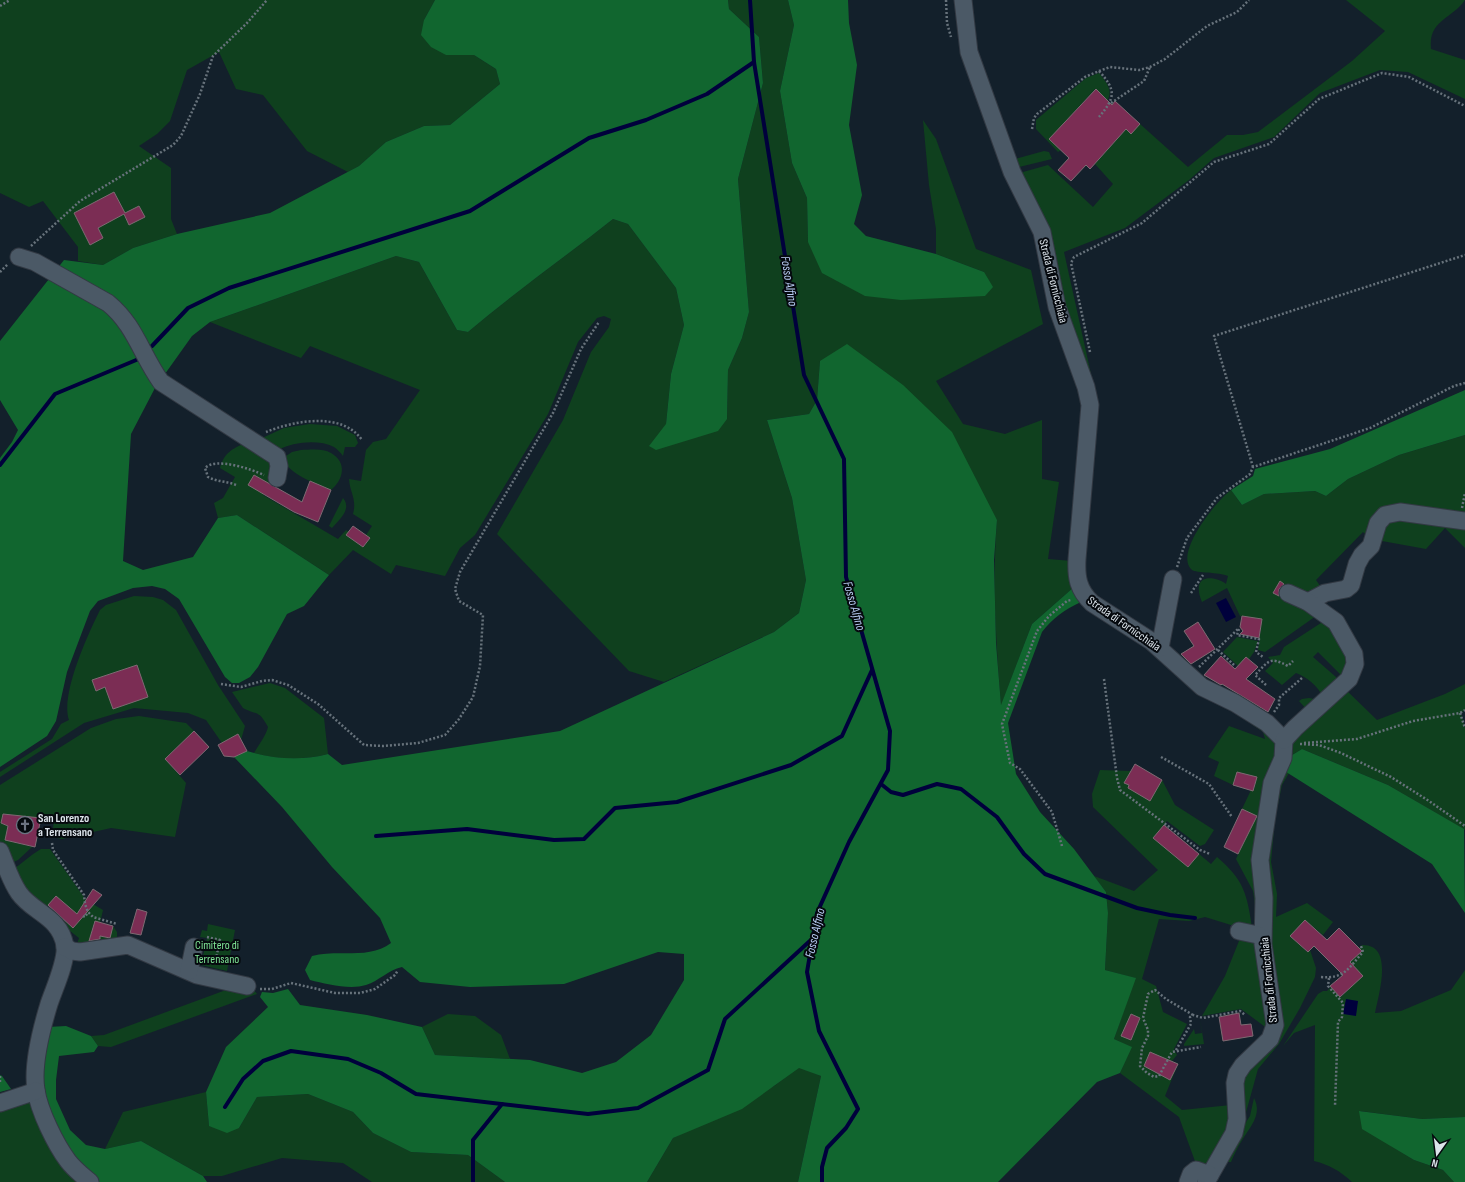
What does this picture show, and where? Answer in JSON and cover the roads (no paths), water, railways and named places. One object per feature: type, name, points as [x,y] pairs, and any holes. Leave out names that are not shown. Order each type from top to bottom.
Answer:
[{"type":"street","name":"Strada di Fornicchiaia","points":[[963,0],[969,52],[1012,172],[1042,232],[1057,307],[1086,387],[1090,405],[1076,574],[1079,586],[1085,596],[1160,648],[1202,687],[1235,703],[1267,723],[1288,742],[1284,758],[1272,783],[1260,860],[1264,898],[1263,944],[1275,1025],[1270,1039],[1242,1065],[1237,1074],[1235,1083],[1238,1119],[1234,1133],[1208,1178]]},
{"type":"street","points":[[19,257],[35,262],[108,302],[126,320],[153,371],[161,382],[277,457],[279,466],[277,478]]},
{"type":"street","points":[[1308,602],[1325,593],[1346,589],[1351,585],[1357,564],[1362,555],[1371,546],[1378,524],[1385,515],[1400,512],[1465,521]]},
{"type":"street","points":[[1160,648],[1173,579]]},
{"type":"street","points":[[1288,593],[1308,602],[1336,622],[1354,654],[1355,664],[1349,679],[1295,728],[1288,742]]},
{"type":"street","points":[[0,851],[18,892],[25,901],[46,914],[56,925],[62,936],[65,947],[63,961],[47,1012],[36,1064],[36,1091],[60,1149],[69,1162],[90,1182]]},
{"type":"street","points":[[1239,932],[1258,936]]},
{"type":"street","points":[[190,971],[201,942]]},
{"type":"street","points":[[65,947],[72,951],[80,952],[128,945],[213,979],[247,986]]},
{"type":"street","points":[[0,1103],[36,1091]]},
{"type":"street","points":[[1188,1182],[1190,1174],[1196,1170],[1208,1178]]},
{"type":"waterway","name":"Fosso Alfino","points":[[750,0],[754,62],[804,375],[844,459],[846,577],[890,731],[888,770],[849,842],[817,913],[807,972],[819,1031],[858,1109],[846,1128],[827,1148],[822,1167],[822,1182]]},
{"type":"waterway","points":[[152,346],[188,308],[229,288],[470,211],[589,138],[646,120],[707,94],[754,62]]},
{"type":"waterway","points":[[0,465],[55,394],[141,358]]},
{"type":"waterway","points":[[376,836],[467,829],[554,840],[584,839],[615,808],[677,802],[791,765],[842,736],[872,670]]},
{"type":"waterway","points":[[881,784],[891,792],[903,795],[937,784],[961,789],[997,817],[1024,854],[1045,874],[1137,908],[1170,915],[1195,918]]},
{"type":"waterway","points":[[225,1107],[243,1079],[263,1061],[291,1051],[348,1059],[381,1073],[416,1094],[588,1114],[638,1108],[708,1070],[725,1019],[812,939]]},
{"type":"waterway","points":[[473,1182],[473,1140],[502,1104]]},
{"type":"place","name":"San Lorenzo a Terrensano","points":[[25,825]]},
{"type":"park label","name":"Cimitero di Terrensano","points":[[217,952]]}]
